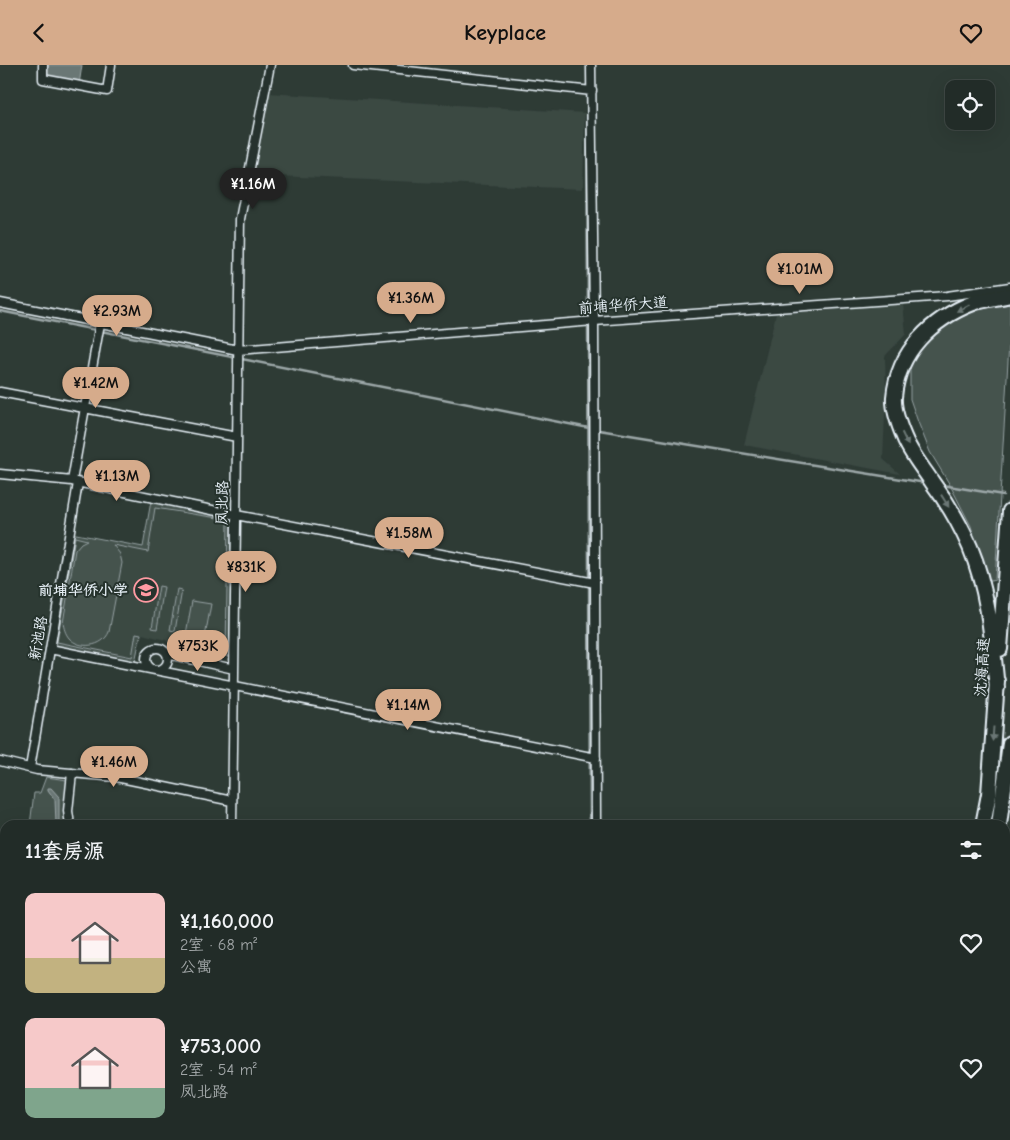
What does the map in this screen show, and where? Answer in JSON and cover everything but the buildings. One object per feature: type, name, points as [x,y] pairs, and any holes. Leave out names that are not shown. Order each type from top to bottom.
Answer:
[{"type":"highway","points":[[997,688],[985,588],[970,547],[946,501],[904,439],[894,398],[900,371],[916,342],[933,324],[973,303],[1010,295]]},
{"type":"highway","name":"沈海高速","points":[[984,820],[989,794],[1010,511]]},
{"type":"highway","points":[[1000,820],[1010,743]]},
{"type":"street","points":[[43,65],[43,79],[107,91],[111,65]]},
{"type":"street","name":"凤北路","points":[[232,820],[240,219],[270,65]]},
{"type":"street","points":[[353,65],[589,90]]},
{"type":"street","points":[[447,75],[448,65]]},
{"type":"street","points":[[591,65],[589,90],[592,757],[596,820]]},
{"type":"street","name":"前埔华侨大道","points":[[0,303],[99,328],[238,355],[590,321],[946,296],[1010,287]]},
{"type":"street","name":"新池路","points":[[30,768],[99,328]]},
{"type":"street","points":[[0,392],[237,437]]},
{"type":"street","points":[[0,474],[75,482],[591,583]]},
{"type":"street","points":[[158,647],[167,654],[166,666],[159,670],[149,666],[147,663],[148,652],[158,647]]},
{"type":"street","points":[[50,649],[234,684],[592,757]]},
{"type":"street","points":[[167,654],[234,669]]},
{"type":"street","points":[[0,761],[30,768],[116,777],[232,801]]},
{"type":"street","points":[[69,820],[68,811],[72,773]]},
{"type":"shaded area","points":[[45,65],[82,65],[79,85],[46,76]]},
{"type":"shaded area","points":[[268,93],[585,113],[583,189],[253,175]]},
{"type":"shaded area","points":[[903,304],[906,334],[885,356],[886,393],[883,459],[900,474],[744,445],[776,314]]},
{"type":"shaded area","points":[[1010,304],[995,580],[987,582],[971,526],[950,485],[930,452],[918,422],[910,399],[910,367],[918,346],[950,321],[976,310]]},
{"type":"shaded area","name":"前埔华侨小学","points":[[151,501],[229,518],[231,522],[230,657],[168,643],[166,640],[142,634],[135,662],[52,646],[71,533],[143,547]]},
{"type":"shaded area","points":[[151,501],[222,514],[229,518],[231,522],[230,657],[183,646],[184,644],[226,651],[228,522],[224,519],[155,508],[148,552],[113,545],[120,554],[122,563],[109,632],[97,644],[85,645],[74,642],[69,638],[64,629],[63,623],[75,550],[81,543],[87,540],[75,537],[57,642],[132,657],[136,633],[141,634],[135,662],[52,646],[71,533],[143,547]]},
{"type":"shaded area","points":[[159,586],[164,587],[157,629],[152,628]]},
{"type":"shaded area","points":[[177,589],[182,590],[175,631],[170,630]]},
{"type":"shaded area","points":[[192,601],[211,604],[205,637],[186,634]]},
{"type":"shaded area","points":[[46,777],[67,780],[66,820],[31,820],[34,793],[40,793]]},
{"type":"shaded area","points":[[48,788],[51,788],[59,797],[59,820],[56,820],[55,800]]},
{"type":"waterway","points":[[587,65],[590,820]]},
{"type":"waterway","points":[[0,311],[589,428]]},
{"type":"waterway","points":[[599,430],[926,483]]},
{"type":"waterway","points":[[942,485],[1003,495]]},
{"type":"place","name":"前埔华侨小学","points":[[146,590]]}]
